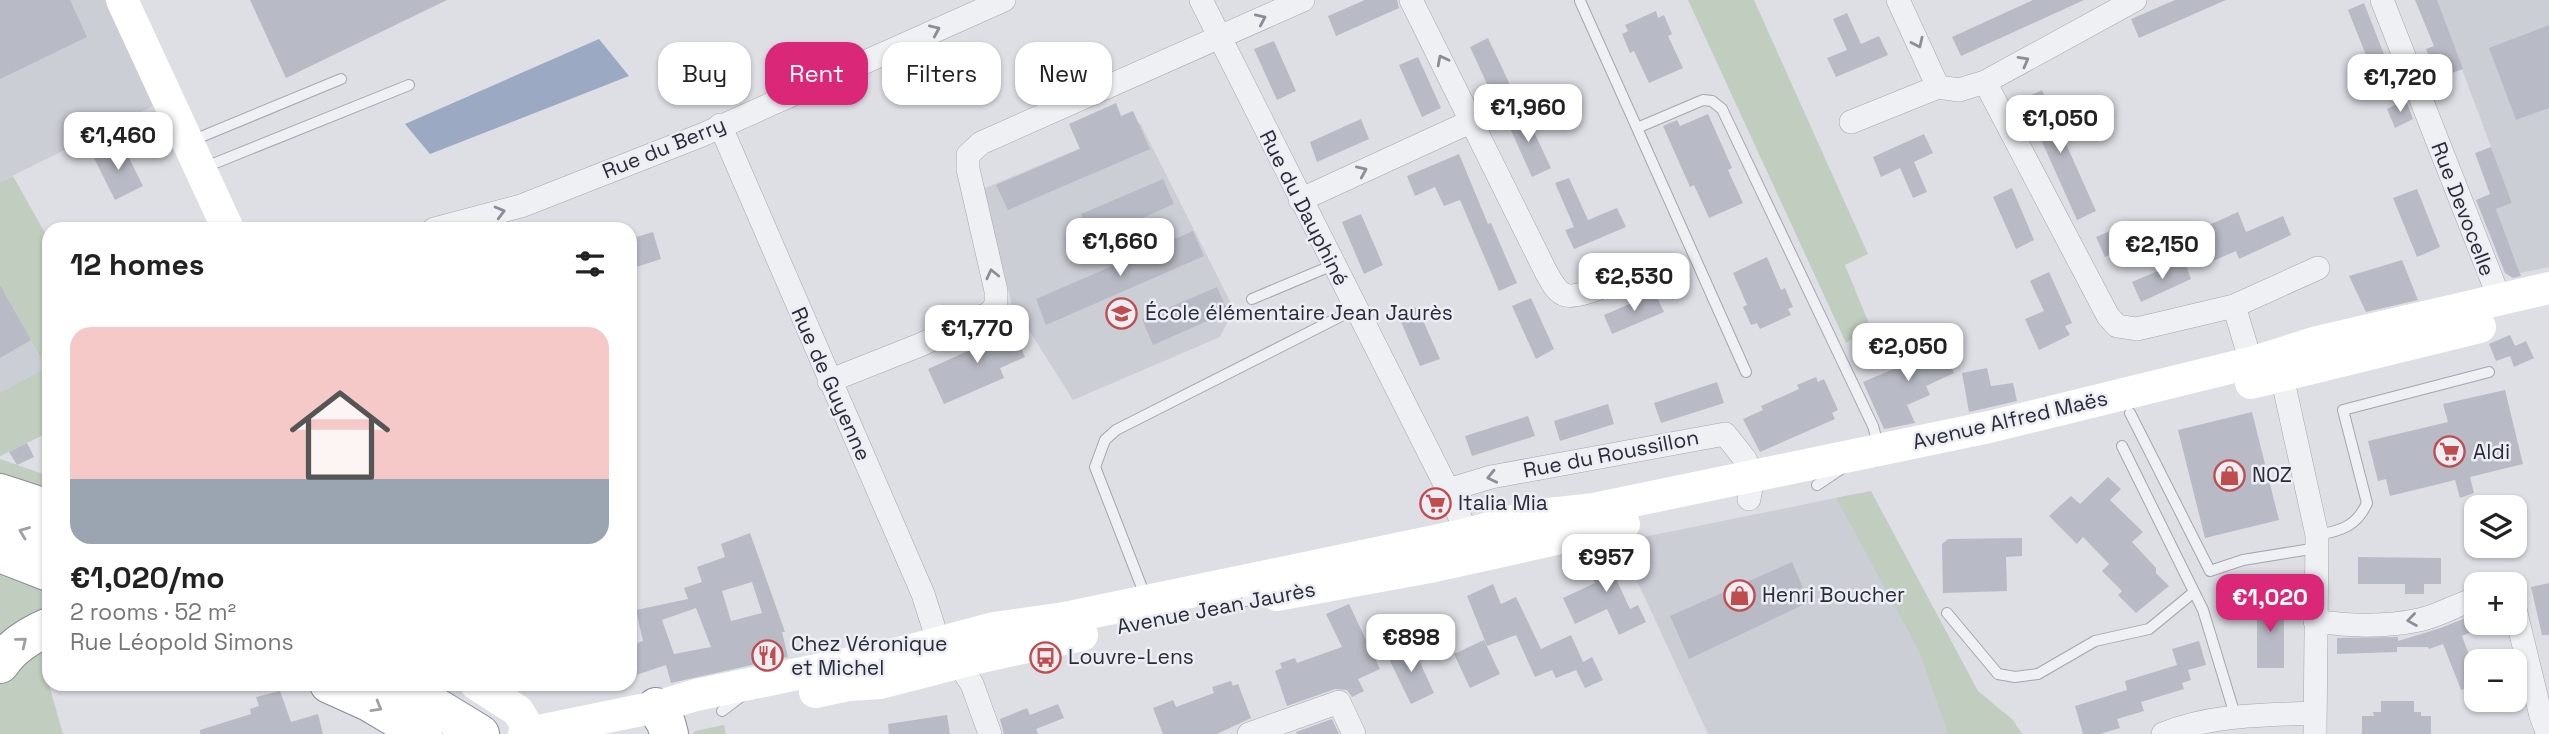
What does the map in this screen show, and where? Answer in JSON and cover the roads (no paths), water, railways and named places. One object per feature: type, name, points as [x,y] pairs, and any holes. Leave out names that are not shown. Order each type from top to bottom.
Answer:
[{"type":"highway","points":[[0,493],[42,507]]},
{"type":"highway","points":[[0,522],[42,539]]},
{"type":"highway","points":[[0,552],[42,569]]},
{"type":"highway","points":[[0,664],[5,656],[32,634],[42,630]]},
{"type":"highway","points":[[345,691],[369,702],[423,734]]},
{"type":"highway","points":[[407,691],[480,734]]},
{"type":"main road","points":[[122,0],[225,222]]},
{"type":"main road","name":"Avenue Alfred Maës","points":[[1817,485],[2007,444],[2130,413],[2265,370],[2317,342],[2549,288]]},
{"type":"main road","name":"Avenue Alfred Maës","points":[[1472,545],[1531,516],[1594,509],[1694,488],[1751,488],[1879,451],[2549,310]]},
{"type":"main road","name":"Avenue Jean Jaurès","points":[[522,734],[664,721],[849,685],[887,681],[994,628],[1065,618],[1214,587],[1472,545],[1751,488],[1817,485]]},
{"type":"main road","name":"Avenue Jean Jaurès","points":[[617,734],[664,721],[696,695],[948,653],[1026,646],[1425,568],[1472,545]]},
{"type":"main road","points":[[467,691],[522,734]]},
{"type":"main road","points":[[487,691],[518,711],[522,734]]},
{"type":"street","name":"Rue du Berry","points":[[460,222],[521,206],[702,135],[1004,0]]},
{"type":"street","name":"Rue du Dauphiné","points":[[1201,0],[1447,490],[1472,545]]},
{"type":"street","points":[[830,381],[990,313],[996,305],[996,291],[968,169],[968,155],[981,144],[1303,0]]},
{"type":"street","points":[[1411,0],[1555,286],[1562,294],[1573,297],[1627,277]]},
{"type":"street","points":[[1898,0],[1938,87]]},
{"type":"street","points":[[1851,122],[1938,87],[1959,90],[1985,82],[2135,0]]},
{"type":"street","name":"Rue Devocelle","points":[[2382,0],[2500,300]]},
{"type":"street","points":[[1985,82],[2108,316],[2117,326],[2137,330],[2234,306],[2318,268]]},
{"type":"street","points":[[1300,200],[1472,121]]},
{"type":"street","name":"Rue de Guyenne","points":[[720,125],[948,653],[972,684],[990,734]]},
{"type":"street","points":[[2164,734],[2188,724],[2235,715],[2315,724],[2317,542],[2285,390],[2247,349],[2234,306]]},
{"type":"street","name":"Rue du Roussillon","points":[[1447,490],[1491,477],[1725,434],[1741,453],[1751,488]]},
{"type":"street","points":[[2315,621],[2375,624],[2420,620],[2464,604]]},
{"type":"street","points":[[2521,635],[2548,734]]},
{"type":"street","points":[[1249,734],[1339,702],[1354,734]]},
{"type":"lane","points":[[1580,1],[1746,372]]},
{"type":"lane","points":[[194,155],[341,79]]},
{"type":"lane","points":[[194,155],[409,85]]},
{"type":"lane","points":[[1637,128],[1703,100],[1712,101],[1722,109],[1873,426],[1879,451]]},
{"type":"lane","points":[[1252,299],[1333,265]]},
{"type":"lane","points":[[1817,485],[1838,470],[1991,436],[2549,299]]},
{"type":"lane","points":[[1147,600],[1095,467],[1105,440],[1116,430],[1355,309]]},
{"type":"lane","points":[[2130,413],[2210,571],[2317,542],[2343,531],[2362,516],[2367,503],[2343,410],[2489,372]]},
{"type":"lane","points":[[2122,446],[2203,610],[2235,715]]},
{"type":"lane","points":[[1559,525],[1674,502],[1694,488]]},
{"type":"lane","points":[[1472,545],[1507,537]]},
{"type":"lane","points":[[948,653],[1202,599],[1214,587]]},
{"type":"lane","points":[[1947,613],[1998,674],[2015,677],[2038,674],[2095,641],[2149,629],[2194,592]]},
{"type":"water","points":[[599,39],[629,76],[430,154],[405,124]]},
{"type":"place","name":"École élémentaire Jean Jaurès","points":[[1122,313]]},
{"type":"place","name":"Aldi","points":[[2450,452]]},
{"type":"place","name":"NOZ","points":[[2229,475]]},
{"type":"place","name":"Italia Mia","points":[[1435,503]]},
{"type":"place","name":"Henri Boucher","points":[[1739,595]]},
{"type":"place","name":"Chez Véronique et Michel","points":[[768,656]]},
{"type":"place","name":"Louvre-Lens","points":[[1045,657]]}]
